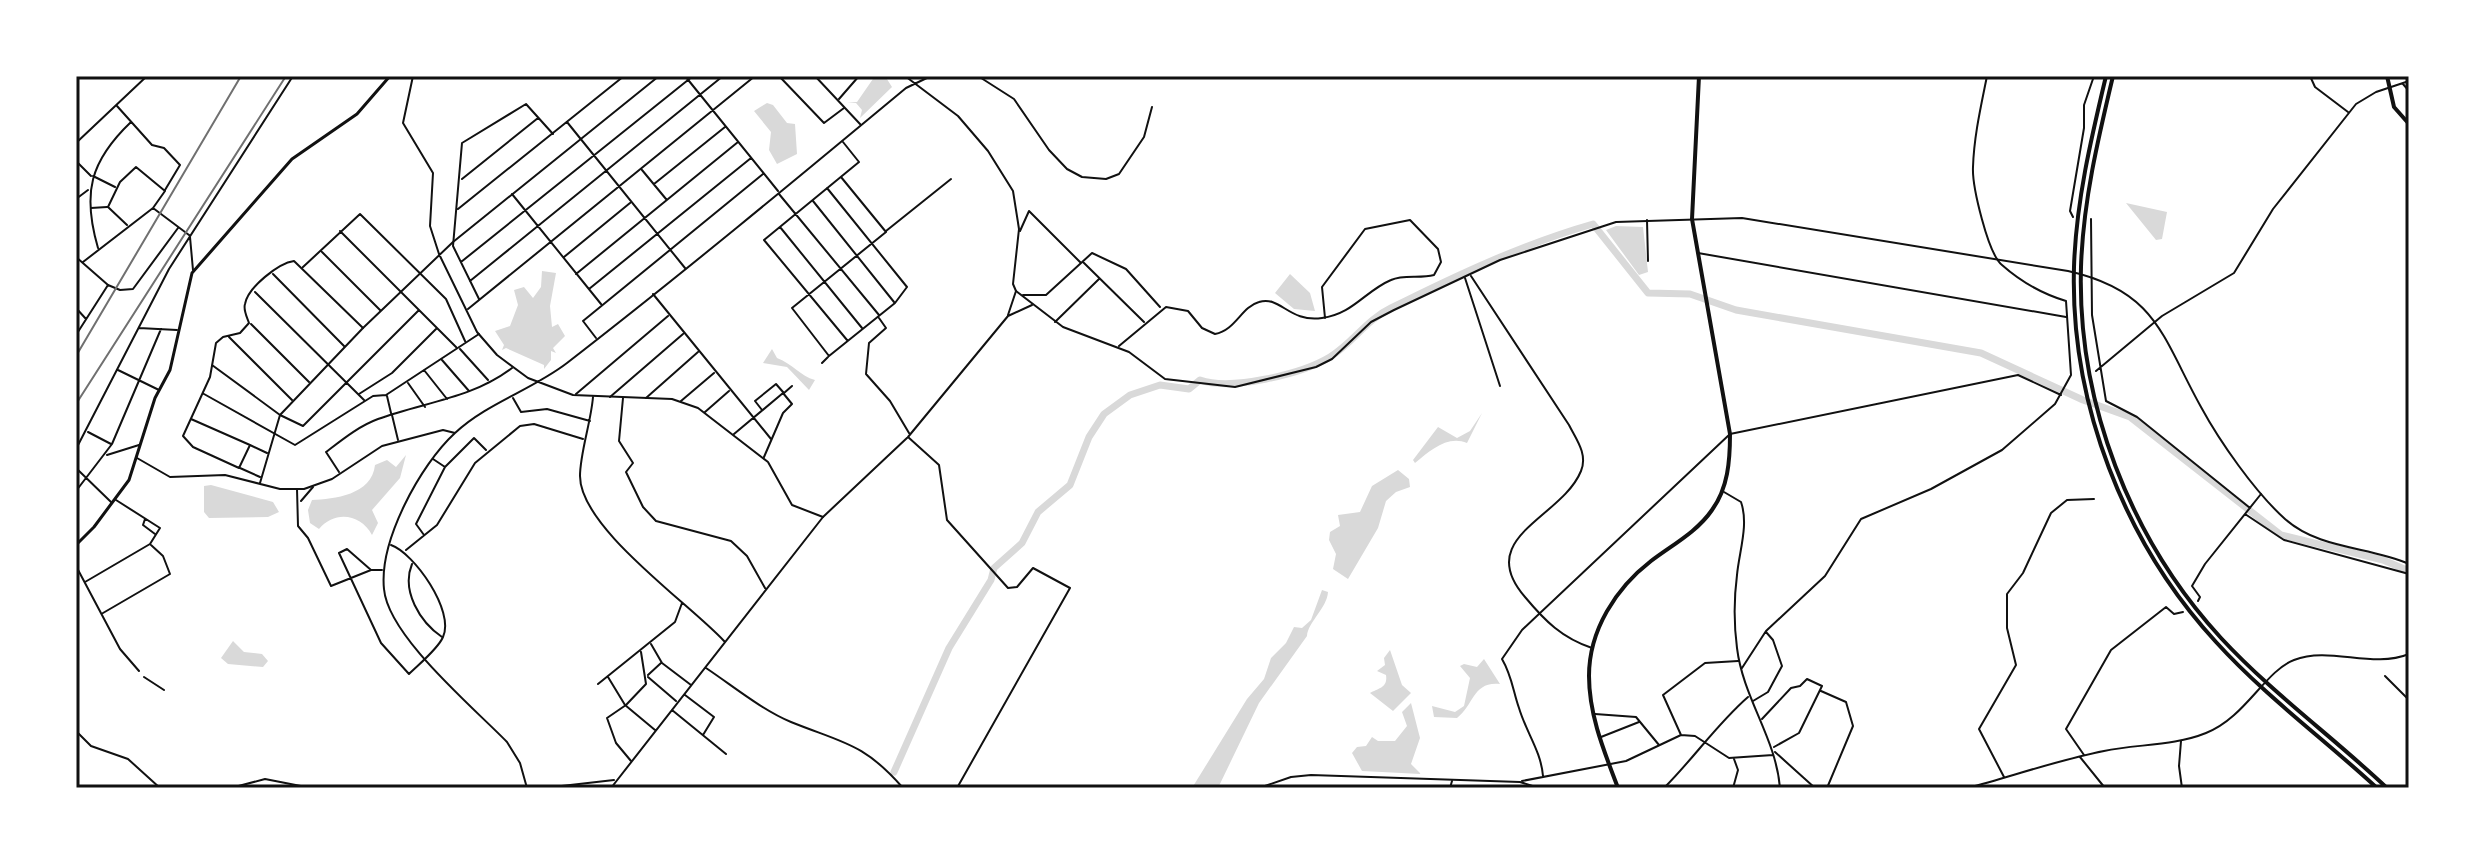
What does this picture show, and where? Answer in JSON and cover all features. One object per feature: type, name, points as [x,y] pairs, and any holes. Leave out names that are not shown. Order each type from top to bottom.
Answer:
[{"type":"main road","points":[[76,545],[129,480],[159,390],[170,370],[192,273],[292,159],[357,114],[390,76]]},
{"type":"main road","points":[[1618,788],[1593,715],[1589,678],[1592,648],[1605,615],[1624,586],[1700,524],[1722,492],[1729,464],[1730,434],[1692,219],[1699,76]]},
{"type":"main road","points":[[2106,76],[2085,167],[2075,257],[2076,319],[2092,413],[2126,509],[2186,607],[2245,673],[2377,788]]},
{"type":"main road","points":[[2113,76],[2092,167],[2082,245],[2083,316],[2093,392],[2123,484],[2142,526],[2191,602],[2257,674],[2387,788]]},
{"type":"main road","points":[[2387,76],[2394,107],[2409,124]]},
{"type":"street","points":[[76,143],[147,76]]},
{"type":"street","points":[[76,449],[138,328],[190,236],[293,76]]},
{"type":"street","points":[[413,76],[403,123],[433,173],[430,226],[439,254],[479,334],[512,368],[539,383],[576,395],[681,401],[705,412],[764,458],[778,475],[792,505],[823,517]]},
{"type":"street","points":[[457,210],[624,76]]},
{"type":"street","points":[[260,483],[280,415],[292,400],[439,254],[659,76]]},
{"type":"street","points":[[685,76],[886,327],[869,343],[866,374],[890,401],[909,435],[939,465],[947,520],[1008,588],[1017,587],[1033,568],[1070,588],[957,788]]},
{"type":"street","points":[[461,262],[693,76]]},
{"type":"street","points":[[470,281],[723,76]]},
{"type":"street","points":[[467,309],[755,76]]},
{"type":"street","points":[[779,76],[824,123],[845,107]]},
{"type":"street","points":[[815,76],[861,125]]},
{"type":"street","points":[[852,76],[855,80]]},
{"type":"street","points":[[838,100],[859,76]]},
{"type":"street","points":[[905,76],[951,109],[988,151],[1015,195],[1019,233],[1013,284],[1016,291],[1070,332],[1119,346],[1165,379],[1235,387],[1316,367],[1332,359],[1371,322],[1500,260],[1599,225],[1647,220],[1764,221],[2068,271],[2100,280],[2129,296],[2155,321],[2175,350],[2208,419],[2261,494],[2302,532],[2409,564]]},
{"type":"street","points":[[527,788],[520,763],[507,742],[425,657],[390,615],[384,570],[390,544],[419,480],[432,458],[475,417],[539,383],[861,125],[914,84],[931,76]]},
{"type":"street","points":[[978,76],[1014,99],[1049,150],[1067,169],[1082,177],[1106,179],[1119,174],[1144,137],[1152,107]]},
{"type":"street","points":[[1742,668],[1766,631],[1825,576],[1861,519],[1931,489],[2002,450],[2063,395],[2071,375],[2066,301],[2043,294],[1998,259],[1988,234],[1972,171],[1987,76]]},
{"type":"street","points":[[2073,217],[2070,211],[2084,128],[2082,115],[2094,76]]},
{"type":"street","points":[[2310,76],[2315,87],[2349,112]]},
{"type":"street","points":[[2097,370],[2155,321],[2234,273],[2273,209],[2349,112],[2360,100],[2409,81]]},
{"type":"street","points":[[2403,84],[2409,91]]},
{"type":"street","points":[[479,299],[453,242],[463,141],[526,104],[553,134]]},
{"type":"street","points":[[82,263],[127,225],[153,208],[180,165],[164,148],[152,145],[116,105]]},
{"type":"street","points":[[461,180],[539,117]]},
{"type":"street","points":[[98,249],[89,189],[92,176],[114,138],[131,122]]},
{"type":"street","points":[[567,122],[685,268]]},
{"type":"street","points":[[654,184],[726,126]]},
{"type":"street","points":[[842,141],[859,162],[764,240],[847,341]]},
{"type":"street","points":[[576,274],[738,142]]},
{"type":"street","points":[[589,289],[751,158]]},
{"type":"street","points":[[76,161],[92,176],[117,188]]},
{"type":"street","points":[[108,207],[117,188],[136,167],[165,191]]},
{"type":"street","points":[[641,168],[667,200]]},
{"type":"street","points":[[597,339],[583,321],[763,174]]},
{"type":"street","points":[[841,177],[886,232]]},
{"type":"street","points":[[829,356],[792,310],[951,179]]},
{"type":"street","points":[[822,363],[895,303],[907,287],[827,188]]},
{"type":"street","points":[[76,199],[89,189]]},
{"type":"street","points":[[512,194],[601,305]]},
{"type":"street","points":[[812,200],[895,303]]},
{"type":"street","points":[[563,258],[631,202]]},
{"type":"street","points":[[91,208],[108,207],[127,225]]},
{"type":"street","points":[[153,208],[190,236]]},
{"type":"street","points":[[1019,233],[1029,211],[1144,323]]},
{"type":"street","points":[[302,268],[360,214],[446,299],[466,343]]},
{"type":"street","points":[[2091,219],[2092,315],[2097,370],[2108,403],[2137,417],[2250,508]]},
{"type":"street","points":[[1022,295],[1046,295],[1092,253],[1126,269],[1160,308],[1188,311],[1202,328],[1215,334],[1229,329],[1253,305],[1263,301],[1278,304],[1298,319],[1325,318],[1354,308],[1380,285],[1396,277],[1434,275],[1441,262],[1438,249],[1410,220],[1370,226],[1355,238],[1326,279],[1321,291],[1325,318]]},
{"type":"street","points":[[1647,220],[1648,261]]},
{"type":"street","points":[[780,227],[863,329]]},
{"type":"street","points":[[76,257],[108,285],[120,290],[133,289],[178,228]]},
{"type":"street","points":[[340,231],[489,381]]},
{"type":"street","points":[[190,236],[192,273]]},
{"type":"street","points":[[320,251],[381,311]]},
{"type":"street","points":[[1696,253],[2066,317]]},
{"type":"street","points":[[310,383],[249,323],[245,303],[254,290],[290,262],[302,268],[363,328]]},
{"type":"street","points":[[272,273],[345,347]]},
{"type":"street","points":[[1471,275],[1569,425],[1582,452],[1583,462],[1577,479],[1508,555],[1512,582],[1539,614],[1566,637],[1592,648]]},
{"type":"street","points":[[1055,322],[1099,278]]},
{"type":"street","points":[[1465,278],[1500,386]]},
{"type":"street","points":[[76,335],[108,285]]},
{"type":"street","points":[[254,290],[364,401]]},
{"type":"street","points":[[611,788],[614,780],[632,762],[823,517],[909,435],[1008,316],[1016,291]]},
{"type":"street","points":[[653,294],[771,439]]},
{"type":"street","points":[[1008,316],[1033,305]]},
{"type":"street","points":[[76,308],[87,320]]},
{"type":"street","points":[[1119,346],[1160,308]]},
{"type":"street","points":[[211,365],[280,415],[303,426],[419,310]]},
{"type":"street","points":[[576,395],[577,389],[669,314]]},
{"type":"street","points":[[249,323],[240,333],[216,343],[203,393],[184,431],[185,440],[261,477]]},
{"type":"street","points":[[138,328],[177,330]]},
{"type":"street","points":[[358,395],[392,373],[437,328]]},
{"type":"street","points":[[76,491],[112,444],[161,329]]},
{"type":"street","points":[[610,397],[684,333]]},
{"type":"street","points":[[203,393],[297,445],[364,401],[386,395],[479,334]]},
{"type":"street","points":[[229,336],[292,400]]},
{"type":"street","points":[[646,398],[699,351]]},
{"type":"street","points":[[442,359],[469,391]]},
{"type":"street","points":[[340,474],[326,452],[355,430],[392,414],[448,400],[512,368]]},
{"type":"street","points":[[117,369],[159,390]]},
{"type":"street","points":[[424,370],[448,400]]},
{"type":"street","points":[[681,401],[715,372]]},
{"type":"street","points":[[2071,375],[2079,374]]},
{"type":"street","points":[[1543,776],[1539,754],[1519,708],[1511,674],[1502,659],[1517,635],[1730,434],[2018,375],[2063,395]]},
{"type":"street","points":[[407,382],[425,408]]},
{"type":"street","points":[[762,410],[755,401],[776,384],[792,404],[783,413],[764,458]]},
{"type":"street","points":[[734,434],[792,386]]},
{"type":"street","points":[[705,412],[730,391]]},
{"type":"street","points":[[386,395],[398,440]]},
{"type":"street","points":[[593,397],[580,480],[603,525],[725,642]]},
{"type":"street","points":[[513,398],[521,412],[547,409],[591,421]]},
{"type":"street","points":[[623,398],[619,441],[632,460],[626,472],[643,507],[656,521],[731,541],[747,556],[766,589]]},
{"type":"street","points":[[190,418],[267,453]]},
{"type":"street","points":[[405,551],[439,522],[463,478],[486,451],[527,424],[585,439]]},
{"type":"street","points":[[136,458],[170,477],[225,475],[297,489],[313,487],[340,474],[370,452],[398,440],[443,430],[455,433]]},
{"type":"street","points":[[87,431],[112,444]]},
{"type":"street","points":[[424,535],[416,524],[445,467],[474,438],[486,451]]},
{"type":"street","points":[[106,455],[139,445]]},
{"type":"street","points":[[239,468],[250,445]]},
{"type":"street","points":[[432,458],[445,467]]},
{"type":"street","points":[[76,468],[113,501],[160,528],[150,544],[85,582]]},
{"type":"street","points":[[300,503],[313,487]]},
{"type":"street","points":[[297,489],[300,503],[298,526],[308,538],[331,586],[371,570],[384,570]]},
{"type":"street","points":[[1722,492],[1735,496],[1743,509],[1736,580],[1739,661],[1749,696],[1774,752],[1780,788]]},
{"type":"street","points":[[2198,601],[2200,597],[2192,586],[2261,494]]},
{"type":"street","points":[[2005,778],[1979,729],[2016,665],[2007,628],[2005,600],[2026,567],[2051,513],[2067,500],[2094,499]]},
{"type":"street","points":[[2245,514],[2284,540],[2409,574]]},
{"type":"street","points":[[146,518],[143,525],[155,535]]},
{"type":"street","points":[[102,613],[170,574],[163,556],[150,544]]},
{"type":"street","points":[[371,570],[346,549],[339,555],[381,643],[409,674],[443,638],[445,615],[439,599],[405,551],[390,544]]},
{"type":"street","points":[[413,563],[409,579],[414,605],[429,626],[443,638]]},
{"type":"street","points":[[76,566],[123,653],[139,671]]},
{"type":"street","points":[[598,684],[675,622],[682,602]]},
{"type":"street","points":[[2105,788],[2066,729],[2111,650],[2166,607],[2174,614],[2183,612]]},
{"type":"street","points":[[1752,702],[1768,692],[1782,663],[1766,631]]},
{"type":"street","points":[[650,643],[662,663],[691,685]]},
{"type":"street","points":[[632,762],[618,747],[607,718],[643,688],[646,676],[641,651]]},
{"type":"street","points":[[1968,788],[2081,756],[2182,740],[2209,732],[2227,722],[2286,664],[2302,657],[2386,660],[2409,654]]},
{"type":"street","points":[[1681,735],[1663,695],[1705,663],[1739,661]]},
{"type":"street","points":[[646,676],[662,663]]},
{"type":"street","points":[[705,667],[790,721],[833,735],[866,752],[903,788]]},
{"type":"street","points":[[646,676],[678,702]]},
{"type":"street","points":[[2385,676],[2409,700]]},
{"type":"street","points":[[144,677],[164,690]]},
{"type":"street","points":[[608,677],[626,705],[656,731]]},
{"type":"street","points":[[1734,759],[1774,752],[1799,733],[1822,686],[1807,679],[1800,686],[1791,688],[1761,719]]},
{"type":"street","points":[[1820,690],[1846,702],[1853,726],[1827,788]]},
{"type":"street","points":[[684,694],[714,717],[703,735]]},
{"type":"street","points":[[1664,788],[1707,743],[1721,722],[1749,696]]},
{"type":"street","points":[[672,710],[726,754]]},
{"type":"street","points":[[1593,715],[1628,714],[1640,721],[1659,746]]},
{"type":"street","points":[[1600,738],[1640,721]]},
{"type":"street","points":[[76,731],[95,748],[128,759],[160,788]]},
{"type":"street","points":[[1520,782],[1609,764],[1681,735],[1695,736],[1734,759],[1738,770],[1733,788]]},
{"type":"street","points":[[2182,740],[2179,770],[2182,788]]},
{"type":"street","points":[[1774,752],[1815,788]]},
{"type":"street","points":[[1259,788],[1301,776],[1520,782],[1539,788]]},
{"type":"street","points":[[231,788],[265,779],[311,788]]},
{"type":"street","points":[[544,788],[614,780]]},
{"type":"street","points":[[1450,788],[1452,780]]},
{"type":"shaded area","points":[[875,76],[885,76],[892,87],[860,118],[862,110],[856,103],[847,102],[857,102]]},
{"type":"shaded area","points":[[767,103],[773,105],[787,123],[795,124],[797,154],[777,164],[769,150],[771,132],[754,111]]},
{"type":"shaded area","points":[[2126,203],[2167,212],[2162,239],[2156,240]]},
{"type":"shaded area","points":[[1616,226],[1643,227],[1648,272],[1639,275],[1606,230]]},
{"type":"shaded area","points":[[542,271],[556,273],[550,306],[552,327],[558,324],[565,336],[553,348],[556,353],[551,351],[551,360],[544,369],[544,365],[506,348],[502,350],[504,345],[495,331],[510,326],[518,305],[514,290],[524,287],[533,298],[541,287]]},
{"type":"shaded area","points":[[1290,274],[1310,293],[1315,311],[1294,309],[1275,293]]},
{"type":"shaded area","points":[[772,349],[777,358],[815,380],[809,390],[787,367],[763,363]]},
{"type":"shaded area","points":[[1482,413],[1467,443],[1446,443],[1415,463],[1413,460],[1438,427],[1457,438],[1470,431]]},
{"type":"shaded area","points":[[406,455],[400,478],[372,510],[378,523],[372,535],[361,523],[347,517],[332,519],[319,529],[310,523],[308,510],[312,500],[360,489],[372,475],[375,465],[387,460],[396,467]]},
{"type":"shaded area","points":[[1398,470],[1409,479],[1410,487],[1396,492],[1386,501],[1378,528],[1348,579],[1333,569],[1336,554],[1329,540],[1330,532],[1340,526],[1338,515],[1360,512],[1372,486]]},
{"type":"shaded area","points":[[211,485],[273,502],[279,512],[268,517],[209,518],[204,512],[204,486]]},
{"type":"shaded area","points":[[1322,590],[1328,592],[1324,604],[1307,636],[1259,703],[1218,788],[1192,788],[1247,699],[1264,679],[1271,658],[1286,643],[1294,627],[1302,628],[1311,620]]},
{"type":"shaded area","points":[[233,641],[244,652],[262,654],[268,661],[263,667],[228,664],[221,658]]},
{"type":"shaded area","points":[[1390,650],[1402,685],[1411,693],[1393,711],[1370,693],[1385,683],[1386,675],[1377,671],[1385,665],[1384,658]]},
{"type":"shaded area","points":[[1484,659],[1500,684],[1484,686],[1457,718],[1434,717],[1432,706],[1455,712],[1464,706],[1470,678],[1460,666],[1477,667]]},
{"type":"shaded area","points":[[1411,703],[1420,738],[1411,764],[1421,774],[1362,771],[1352,753],[1357,747],[1366,746],[1372,737],[1378,741],[1395,741],[1407,726],[1402,712]]},
{"type":"waterway","points":[[894,772],[949,648],[991,580],[994,568],[1022,543],[1038,512],[1070,485],[1089,437],[1104,414],[1130,395],[1160,385],[1189,389],[1200,380],[1213,383],[1247,382],[1285,375],[1318,363],[1338,351],[1391,308],[1490,261],[1593,224],[1648,293],[1690,294],[1736,310],[1981,353],[2083,400],[2130,417],[2281,535],[2383,560],[2409,571]]},
{"type":"railway","points":[[76,356],[241,76]]},
{"type":"railway","points":[[76,404],[286,76]]}]
